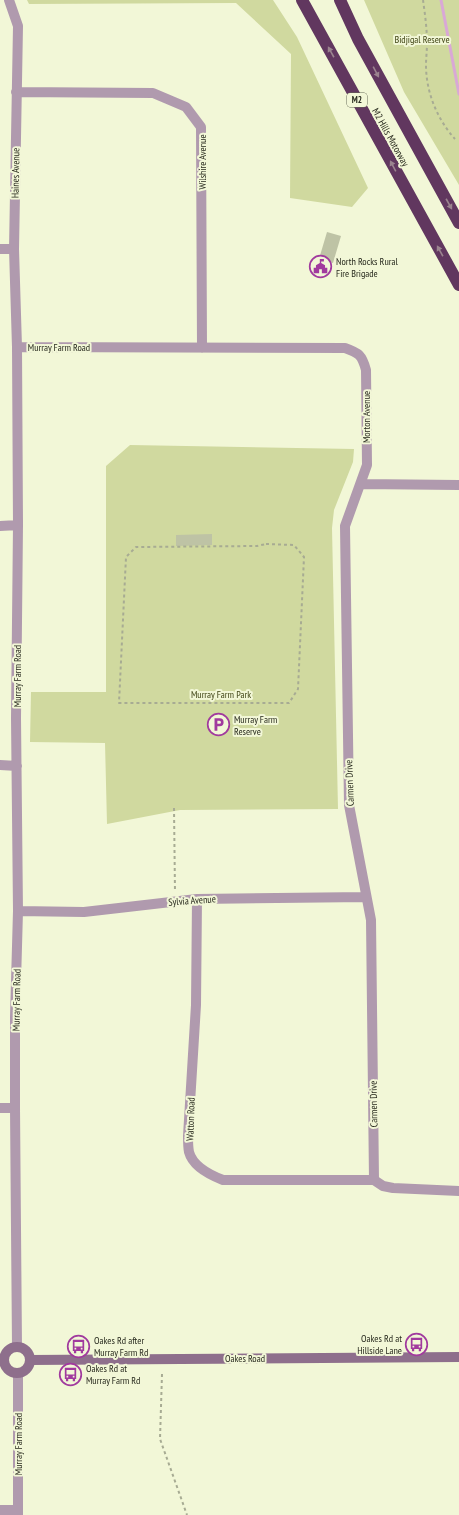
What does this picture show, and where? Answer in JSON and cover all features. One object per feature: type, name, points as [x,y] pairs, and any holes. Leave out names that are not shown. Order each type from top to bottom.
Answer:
[{"type":"highway","name":"M2 Hills Motorway","points":[[302,0],[459,285]]},
{"type":"highway","name":"M2 Hills Motorway","points":[[340,0],[358,39],[459,223]]},
{"type":"main road","points":[[17,1347],[28,1352],[30,1360],[28,1368],[25,1371],[18,1373],[10,1371],[2,1360],[6,1353],[17,1347]]},
{"type":"main road","name":"Oakes Road","points":[[30,1360],[459,1357]]},
{"type":"street","name":"Haines Avenue","points":[[9,0],[18,26],[14,249],[17,347]]},
{"type":"street","name":"Wilshire Avenue","points":[[16,92],[153,93],[186,108],[201,127],[202,348]]},
{"type":"street","points":[[0,249],[14,249]]},
{"type":"street","name":"Murray Farm Road","points":[[17,1347],[15,1017],[18,911],[17,347],[345,348],[357,353]]},
{"type":"street","name":"Morton Avenue","points":[[357,353],[363,360],[366,370],[367,465],[361,484]]},
{"type":"street","points":[[361,484],[459,485]]},
{"type":"street","name":"Carmen Drive","points":[[361,484],[345,526],[349,805],[371,920],[374,1180]]},
{"type":"street","points":[[0,526],[18,526]]},
{"type":"street","points":[[0,765],[17,766]]},
{"type":"street","name":"Sylvia Avenue","points":[[18,911],[84,912],[197,899],[366,897]]},
{"type":"street","name":"Watton Road","points":[[197,899],[196,1005],[188,1136],[189,1152],[192,1160],[212,1176],[223,1180],[374,1180],[383,1186],[393,1188],[459,1191]]},
{"type":"street","points":[[0,1108],[15,1108]]},
{"type":"street","name":"Murray Farm Road","points":[[18,1373],[18,1512]]},
{"type":"street","points":[[0,1510],[18,1512]]},
{"type":"path","points":[[423,0],[427,42],[426,67],[429,90],[434,106],[445,128],[455,139]]},
{"type":"path","points":[[294,545],[304,557],[298,689],[289,703],[119,703],[126,557],[136,546],[294,545]]},
{"type":"path","points":[[174,808],[176,901]]},
{"type":"path","points":[[162,1374],[160,1439],[187,1515]]},
{"type":"green space","points":[[27,0],[273,0],[297,37],[368,188],[352,207],[290,198],[291,54],[236,3],[29,4]]},
{"type":"green space","name":"Bidjigal Reserve","points":[[364,0],[459,0],[459,185],[404,92]]},
{"type":"green space","name":"Murray Farm Park","points":[[130,445],[354,449],[353,462],[334,510],[332,528],[338,809],[180,810],[107,824],[105,743],[30,742],[31,692],[106,692],[106,466]]},
{"type":"building","points":[[327,232],[341,236],[333,263],[319,259]]},
{"type":"building","points":[[212,534],[212,545],[176,546],[176,535]]},
{"type":"waterway","points":[[441,0],[459,94]]},
{"type":"place","name":"North Rocks Rural Fire Brigade","points":[[321,267]]},
{"type":"place","name":"Murray Farm Reserve","points":[[219,725]]},
{"type":"place","name":"Oakes Rd at Hillside Lane","points":[[417,1344]]},
{"type":"place","name":"Oakes Rd after Murray Farm Rd","points":[[79,1346]]},
{"type":"place","name":"Oakes Rd at Murray Farm Rd","points":[[70,1374]]}]
